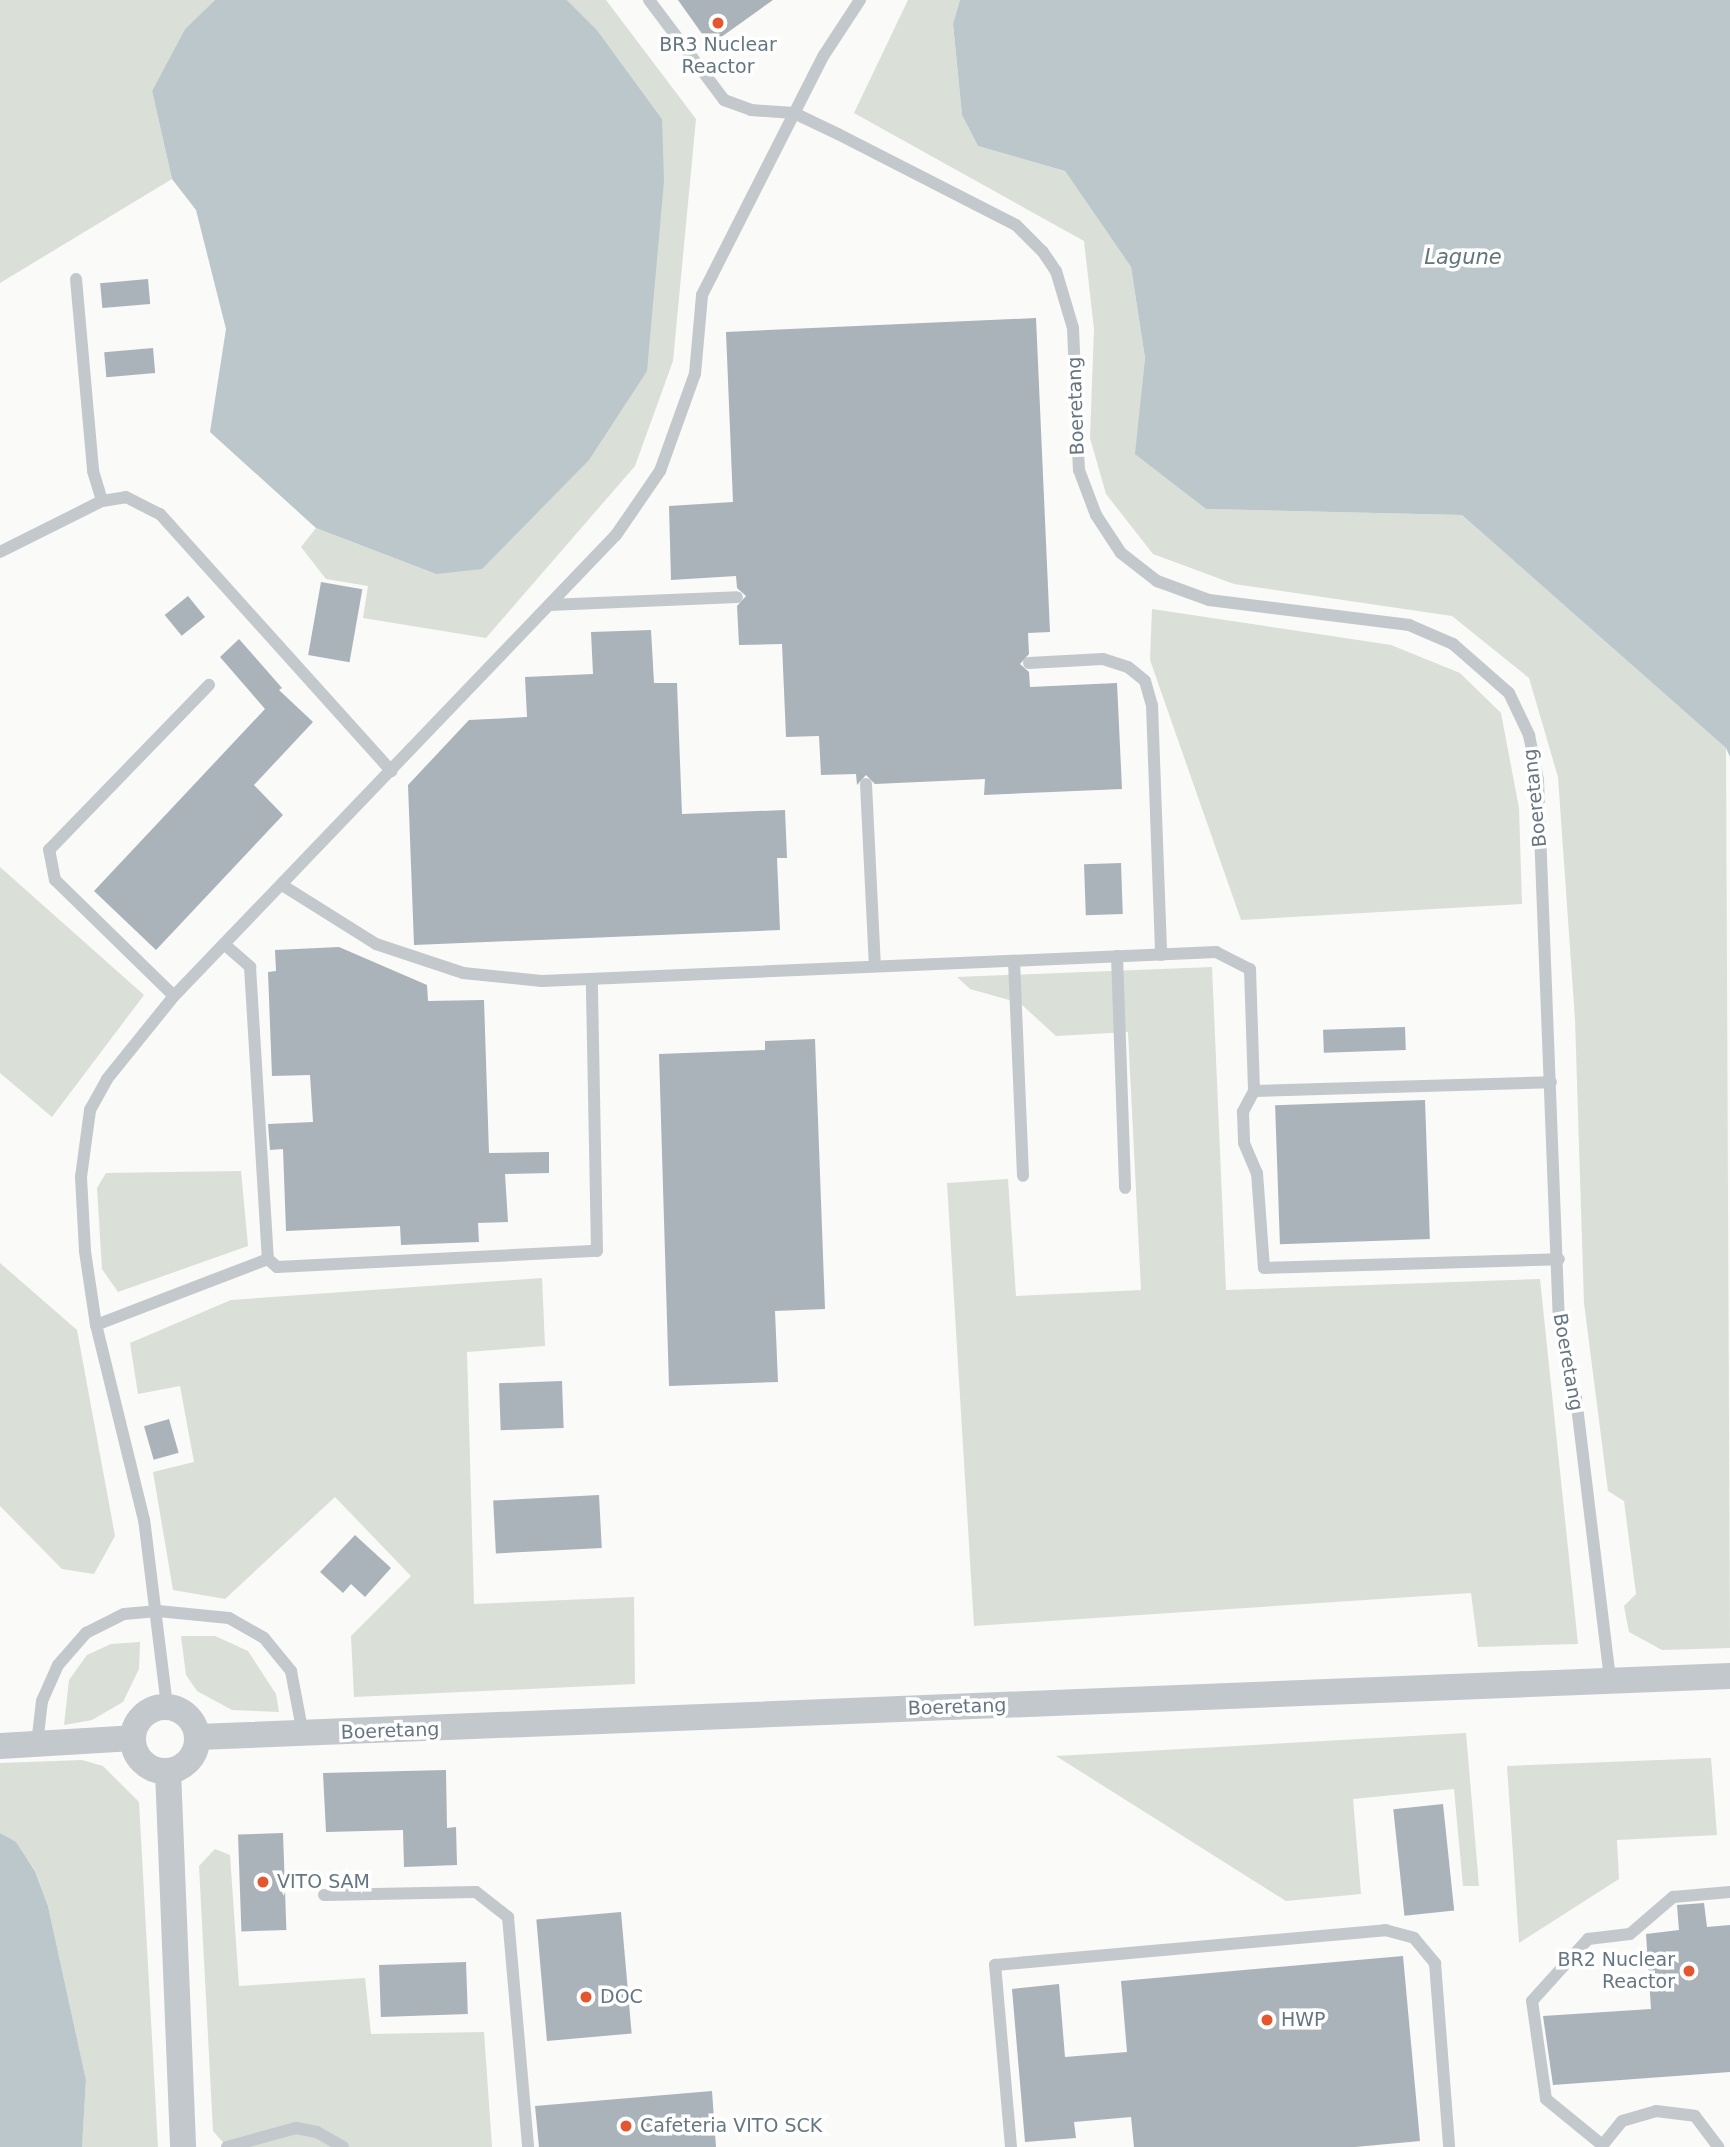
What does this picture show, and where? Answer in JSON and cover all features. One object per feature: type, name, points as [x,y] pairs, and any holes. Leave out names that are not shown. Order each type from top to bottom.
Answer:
[{"type":"street","name":"Boeretang","points":[[198,1737],[1730,1676]]},
{"type":"street","points":[[167,1706],[192,1719],[198,1737],[192,1758],[168,1771],[139,1758],[132,1738],[147,1711],[167,1706]]},
{"type":"street","points":[[0,1746],[132,1738]]},
{"type":"street","points":[[168,1771],[183,2147]]},
{"type":"lane","name":"Boeretang","points":[[649,0],[724,100],[751,110],[794,113],[1016,225],[1043,252],[1056,271],[1073,328],[1079,470],[1096,514],[1121,553],[1157,581],[1209,600],[1409,625],[1453,644],[1509,693],[1529,735],[1538,780],[1562,1352],[1576,1398],[1610,1680]]},
{"type":"lane","points":[[167,1706],[158,1611],[137,1490],[96,1325],[81,1177],[90,1110],[107,1079],[174,996],[616,535],[660,471],[695,374],[702,295],[794,113],[860,0]]},
{"type":"lane","points":[[76,279],[93,471],[102,501]]},
{"type":"lane","points":[[0,552],[102,501],[126,497],[160,514],[391,771]]},
{"type":"lane","points":[[549,605],[737,597]]},
{"type":"lane","points":[[1029,663],[1103,659],[1128,667],[1145,681],[1152,705],[1161,955]]},
{"type":"lane","points":[[174,996],[55,880],[49,849],[209,685]]},
{"type":"lane","points":[[866,784],[875,967]]},
{"type":"lane","points":[[282,885],[376,944],[463,973],[542,981],[1216,952],[1250,969],[1254,1091],[1243,1112],[1244,1143],[1257,1173],[1264,1268],[1559,1259]]},
{"type":"lane","points":[[224,944],[250,967],[268,1259],[278,1267],[597,1251],[592,979]]},
{"type":"lane","points":[[1117,957],[1125,1188]]},
{"type":"lane","points":[[1014,961],[1024,1177]]},
{"type":"lane","points":[[1254,1091],[1551,1082]]},
{"type":"lane","points":[[96,1325],[268,1259]]},
{"type":"lane","points":[[37,1744],[47,1689],[58,1665],[86,1633],[124,1614],[158,1611],[229,1618],[264,1638],[291,1671],[303,1734]]},
{"type":"lane","points":[[324,1895],[476,1892],[508,1917],[528,2147]]},
{"type":"lane","points":[[1718,2147],[1695,2116],[1656,2111],[1622,2121],[1601,2145],[1546,2099],[1532,2001],[1588,1939],[1630,1934],[1673,1897],[1730,1892]]},
{"type":"lane","points":[[1011,2147],[995,1965],[1385,1930],[1414,1938],[1435,1963],[1449,2147]]},
{"type":"lane","points":[[227,2147],[296,2128],[317,2132],[343,2147]]},
{"type":"shaded area","points":[[0,0],[215,0],[185,29],[152,91],[172,179],[0,283]]},
{"type":"shaded area","points":[[567,0],[606,0],[696,119],[673,361],[635,466],[486,638],[363,618],[368,586],[326,579],[301,547],[316,528],[436,574],[662,119],[597,30]]},
{"type":"shaded area","points":[[908,0],[960,0],[953,25],[962,115],[978,146],[1065,171],[1131,267],[1145,358],[1136,454],[1206,509],[1462,515],[1726,748],[1730,1648],[1662,1650],[1629,1632],[1624,1606],[1636,1594],[1624,1501],[1608,1491],[1584,1303],[1575,1019],[1558,777],[1529,678],[1452,616],[1234,584],[1153,554],[1106,494],[1090,438],[1094,329],[1084,241],[854,113]]},
{"type":"shaded area","points":[[1152,609],[1391,645],[1460,673],[1501,713],[1519,808],[1522,904],[1241,920],[1150,660]]},
{"type":"shaded area","points":[[0,867],[144,995],[52,1117],[0,1073]]},
{"type":"shaded area","points":[[1212,967],[1226,1290],[1540,1279],[1578,1644],[1478,1647],[1471,1593],[974,1626],[947,1183],[1008,1179],[1016,1296],[1141,1290],[1128,1032],[1056,1036],[1020,1003],[970,989],[957,977]]},
{"type":"shaded area","points":[[241,1171],[248,1246],[118,1292],[102,1269],[97,1188],[106,1173]]},
{"type":"shaded area","points":[[0,1263],[77,1330],[115,1536],[94,1574],[62,1569],[0,1506]]},
{"type":"shaded area","points":[[542,1278],[545,1346],[467,1352],[474,1604],[634,1597],[635,1684],[354,1697],[351,1636],[411,1576],[335,1497],[225,1599],[173,1590],[153,1472],[194,1462],[180,1386],[138,1394],[130,1343],[231,1300]]},
{"type":"shaded area","points":[[181,1636],[215,1636],[248,1651],[276,1694],[279,1712],[232,1710],[197,1691],[186,1675]]},
{"type":"shaded area","points":[[140,1642],[139,1669],[123,1702],[92,1720],[64,1725],[69,1680],[87,1655],[111,1644]]},
{"type":"shaded area","points":[[1466,1733],[1479,1886],[1463,1886],[1454,1789],[1353,1799],[1361,1894],[1286,1901],[1056,1756]]},
{"type":"shaded area","points":[[1711,1758],[1717,1835],[1617,1840],[1619,1879],[1519,1943],[1507,1766]]},
{"type":"shaded area","points":[[82,1760],[103,1766],[139,1802],[158,2147],[82,2147],[86,2080],[48,1906],[35,1870],[16,1843],[0,1833],[0,1763]]},
{"type":"shaded area","points":[[215,1849],[230,1855],[239,1986],[365,1978],[371,2034],[484,2032],[492,2147],[227,2147],[213,2131],[199,1866]]},
{"type":"water","points":[[215,0],[567,0],[597,30],[662,119],[664,181],[647,371],[589,460],[482,569],[436,574],[316,528],[210,432],[226,329],[196,210],[172,179],[152,91],[185,29]]},
{"type":"water","name":"Lagune","points":[[960,0],[1730,0],[1730,757],[1726,748],[1462,515],[1206,509],[1135,454],[1145,358],[1131,267],[1065,171],[978,146],[962,115],[953,24]]},
{"type":"water","points":[[0,1833],[16,1842],[35,1871],[48,1906],[86,2080],[82,2147],[0,2147]]},
{"type":"building","name":"BR3 Nuclear Reactor","points":[[678,0],[773,0],[710,45]]},
{"type":"building","points":[[148,279],[150,304],[102,308],[100,283]]},
{"type":"building","points":[[1036,318],[1050,632],[1028,633],[1029,654],[1020,664],[1029,672],[1030,687],[1117,683],[1122,789],[984,795],[985,779],[875,784],[866,775],[857,785],[856,774],[821,775],[819,736],[786,737],[782,644],[739,645],[737,606],[746,596],[737,588],[736,576],[671,580],[669,506],[733,502],[726,332]]},
{"type":"building","points":[[153,348],[155,373],[106,377],[104,352]]},
{"type":"building","points":[[321,582],[362,589],[350,662],[308,655]]},
{"type":"building","points":[[188,596],[205,617],[182,636],[165,615]]},
{"type":"building","points":[[651,630],[654,683],[677,683],[682,814],[785,810],[787,858],[777,858],[780,930],[414,945],[408,785],[469,720],[527,717],[525,677],[593,674],[591,632]]},
{"type":"building","points":[[239,639],[282,688],[279,690],[313,722],[254,785],[283,815],[156,950],[94,891],[265,709],[220,657]]},
{"type":"building","points":[[1121,863],[1123,914],[1086,915],[1084,864]]},
{"type":"building","points":[[339,947],[427,985],[428,1001],[484,1000],[489,1153],[549,1152],[549,1173],[505,1174],[508,1222],[478,1223],[479,1242],[401,1245],[400,1226],[286,1231],[283,1149],[270,1150],[268,1124],[313,1122],[310,1075],[272,1076],[268,972],[276,971],[275,950]]},
{"type":"building","points":[[1405,1027],[1406,1050],[1324,1053],[1323,1030]]},
{"type":"building","points":[[815,1039],[825,1309],[775,1311],[778,1382],[669,1386],[659,1054],[765,1050],[765,1041]]},
{"type":"building","points":[[1425,1100],[1430,1239],[1280,1244],[1275,1105]]},
{"type":"building","points":[[562,1381],[564,1428],[501,1430],[499,1383]]},
{"type":"building","points":[[169,1419],[179,1453],[154,1460],[144,1426]]},
{"type":"building","points":[[599,1495],[602,1548],[496,1553],[493,1501]]},
{"type":"building","points":[[355,1535],[391,1568],[365,1597],[351,1584],[343,1593],[320,1572]]},
{"type":"building","points":[[446,1770],[447,1828],[456,1827],[457,1865],[404,1867],[403,1830],[326,1832],[323,1773]]},
{"type":"building","points":[[1443,1804],[1454,1910],[1404,1916],[1393,1809]]},
{"type":"building","name":"VITO SAM","points":[[283,1833],[286,1930],[241,1932],[238,1835]]},
{"type":"building","name":"BR2 Nuclear Reactor","points":[[1704,1903],[1707,1927],[1730,1925],[1730,2072],[1553,2085],[1543,2016],[1651,2009],[1646,1934],[1679,1930],[1677,1905]]},
{"type":"building","name":"DOC","points":[[621,1912],[632,2034],[547,2041],[536,1919]]},
{"type":"building","name":"HWP","points":[[1403,1956],[1420,2141],[1355,2147],[1134,2147],[1131,2117],[1074,2122],[1076,2138],[1025,2142],[1012,1989],[1059,1984],[1065,2057],[1127,2052],[1121,1981]]},
{"type":"building","points":[[466,1962],[468,2014],[381,2017],[379,1965]]},
{"type":"building","name":"Cafeteria VITO SCK","points":[[712,2091],[716,2147],[539,2147],[535,2106]]},
{"type":"place","name":"BR3 Nuclear Reactor","points":[[718,23]]},
{"type":"place","name":"VITO SAM","points":[[263,1882]]},
{"type":"place","name":"BR2 Nuclear Reactor","points":[[1689,1971]]},
{"type":"place","name":"DOC","points":[[586,1997]]},
{"type":"place","name":"HWP","points":[[1267,2020]]},
{"type":"place","name":"Cafeteria VITO SCK","points":[[626,2126]]}]
